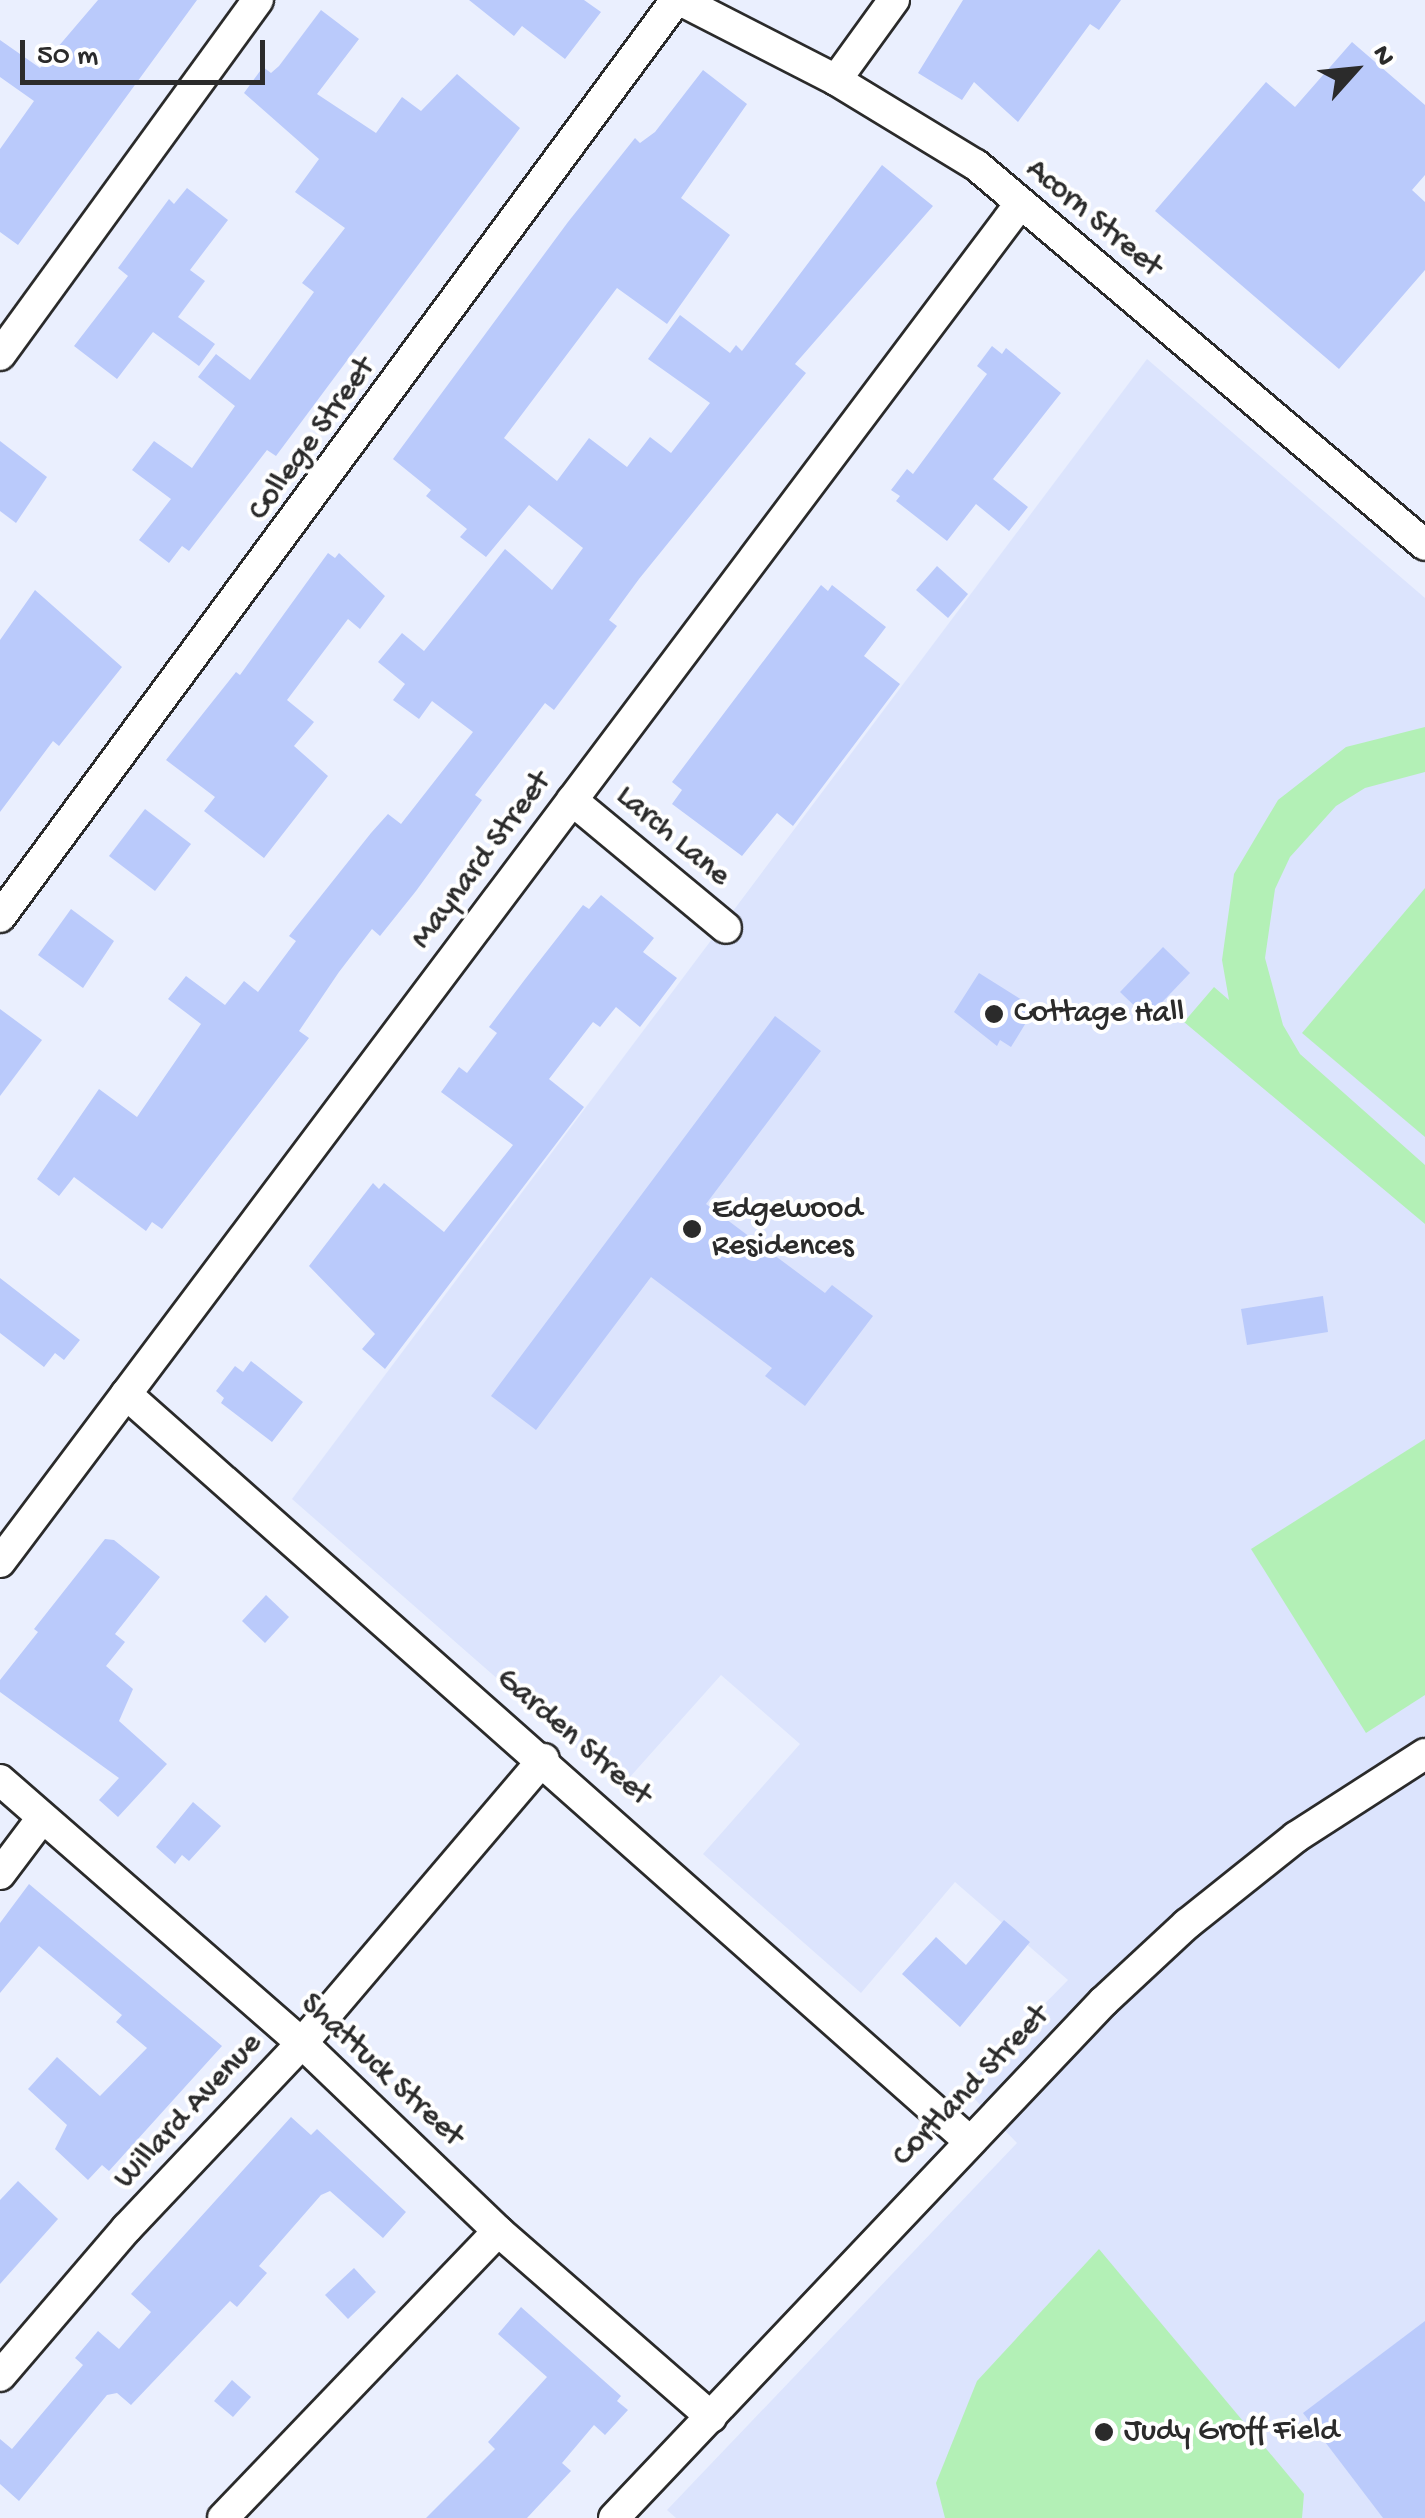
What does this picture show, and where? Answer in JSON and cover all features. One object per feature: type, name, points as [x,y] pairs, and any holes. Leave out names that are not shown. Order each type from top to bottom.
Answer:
[{"type":"street","points":[[0,355],[258,0]]},
{"type":"street","name":"Acorn Street","points":[[678,0],[836,80],[976,165],[1425,545]]},
{"type":"street","name":"College Street","points":[[0,917],[678,0]]},
{"type":"street","points":[[836,80],[894,0]]},
{"type":"street","name":"Maynard Street","points":[[0,1562],[572,800],[802,485],[1020,204]]},
{"type":"street","name":"Larch Lane","points":[[572,800],[726,928]]},
{"type":"street","name":"Garden Street","points":[[126,1394],[544,1759],[968,2140]]},
{"type":"street","name":"Cortland Street","points":[[614,2518],[968,2140],[1187,1924],[1296,1837],[1425,1754]]},
{"type":"street","name":"Willard Avenue","points":[[0,2376],[127,2228],[302,2043],[544,1759]]},
{"type":"street","name":"Shattuck Street","points":[[0,1780],[302,2043],[498,2231],[710,2417]]},
{"type":"street","points":[[0,1874],[42,1818]]},
{"type":"street","points":[[224,2518],[498,2231]]},
{"type":"shaded area","points":[[1147,359],[1425,598],[1425,2518],[676,2518],[667,2510],[1017,2143],[963,2087],[1068,1980],[955,1882],[861,1993],[703,1854],[800,1744],[721,1675],[621,1787],[292,1499]]},
{"type":"green space","points":[[1425,727],[1425,772],[1365,788],[1336,806],[1290,857],[1275,889],[1265,958],[1283,1025],[1300,1054],[1425,1165],[1425,1224],[1184,1022],[1214,987],[1229,1000],[1222,960],[1234,874],[1278,800],[1346,747]]},
{"type":"green space","points":[[1425,888],[1425,1137],[1302,1033]]},
{"type":"green space","points":[[1425,1439],[1425,1695],[1366,1733],[1251,1549]]},
{"type":"green space","name":"Judy Groff Field","points":[[1099,2249],[1304,2494],[1302,2518],[945,2518],[936,2483],[977,2381]]},
{"type":"building","points":[[98,0],[197,0],[18,245],[0,232],[0,149],[34,101],[0,77],[0,40],[40,68]]},
{"type":"building","points":[[469,0],[584,0],[601,12],[565,59],[522,26],[514,36]]},
{"type":"building","points":[[963,0],[1121,0],[1099,30],[1090,24],[1018,122],[974,82],[962,100],[918,73]]},
{"type":"building","points":[[321,10],[359,39],[317,94],[376,133],[402,97],[421,111],[457,74],[520,128],[276,456],[267,450],[189,551],[182,546],[169,563],[139,540],[171,499],[132,470],[154,441],[192,468],[235,406],[198,377],[216,354],[250,380],[314,292],[302,283],[345,228],[295,192],[319,159],[244,93],[263,67],[271,73],[279,66]]},
{"type":"building","points":[[1352,42],[1425,105],[1425,175],[1412,190],[1425,202],[1425,270],[1339,369],[1155,211],[1266,82],[1295,107]]},
{"type":"building","points":[[703,70],[747,104],[681,198],[730,235],[667,324],[617,288],[504,438],[557,481],[589,438],[627,467],[650,437],[671,453],[710,403],[648,359],[680,315],[730,353],[736,345],[742,351],[882,165],[933,206],[795,364],[806,373],[639,579],[609,620],[617,626],[554,710],[545,703],[475,795],[482,800],[416,891],[380,936],[372,929],[339,972],[299,1031],[309,1038],[162,1229],[152,1222],[146,1231],[74,1177],[59,1196],[37,1179],[99,1089],[137,1117],[201,1024],[168,999],[186,976],[225,1005],[244,981],[258,992],[296,941],[289,936],[371,833],[388,814],[401,824],[473,732],[432,701],[419,719],[393,700],[405,684],[378,662],[402,633],[424,651],[505,549],[552,590],[583,548],[529,505],[486,557],[460,537],[467,529],[426,496],[431,490],[393,459],[568,222],[635,138],[640,143],[655,132]]},
{"type":"building","points":[[187,188],[228,220],[190,270],[205,281],[178,317],[215,344],[199,366],[153,332],[117,379],[74,346],[128,276],[118,268],[169,199],[174,204]]},
{"type":"building","points":[[992,346],[1002,354],[1006,348],[1061,393],[993,479],[1028,507],[1009,531],[976,504],[947,541],[896,501],[900,496],[891,490],[907,469],[913,474],[987,374],[977,366]]},
{"type":"building","points":[[0,441],[47,477],[16,523],[0,511]]},
{"type":"building","points":[[328,553],[335,558],[339,553],[385,596],[360,629],[348,619],[287,700],[314,722],[294,746],[328,776],[264,858],[204,811],[215,797],[166,760],[236,672],[240,675]]},
{"type":"building","points":[[937,566],[968,594],[948,618],[916,590]]},
{"type":"building","points":[[821,585],[828,591],[832,585],[886,627],[864,656],[900,684],[793,826],[777,813],[742,856],[672,804],[682,790],[672,782]]},
{"type":"building","points":[[35,590],[122,667],[59,746],[53,741],[0,812],[0,640]]},
{"type":"building","points":[[145,809],[191,844],[155,891],[109,856]]},
{"type":"building","points":[[601,895],[654,938],[643,952],[677,978],[640,1027],[616,1007],[600,1027],[593,1022],[549,1079],[584,1107],[385,1369],[362,1349],[375,1334],[309,1266],[373,1183],[379,1189],[384,1183],[444,1232],[513,1145],[441,1092],[459,1067],[467,1073],[497,1033],[489,1027],[583,905],[589,909]]},
{"type":"building","points":[[71,909],[114,941],[83,988],[38,955]]},
{"type":"building","points":[[1163,947],[1190,973],[1147,1018],[1120,992]]},
{"type":"building","name":"Cottage Hall","points":[[979,973],[1035,1008],[1011,1047],[1000,1040],[997,1046],[954,1012]]},
{"type":"building","points":[[0,1009],[42,1040],[0,1096]]},
{"type":"building","name":"Edgewood Residences","points":[[775,1016],[821,1051],[706,1204],[825,1293],[832,1285],[873,1316],[805,1406],[765,1376],[772,1368],[651,1277],[536,1430],[491,1396]]},
{"type":"building","points":[[0,1278],[80,1340],[64,1360],[55,1353],[44,1367],[0,1333]]},
{"type":"building","points":[[1323,1296],[1328,1332],[1247,1345],[1241,1309]]},
{"type":"building","points":[[251,1361],[303,1402],[272,1442],[221,1403],[224,1398],[216,1391],[235,1366],[243,1372]]},
{"type":"building","points":[[105,1539],[114,1540],[160,1577],[115,1634],[125,1642],[106,1666],[133,1689],[119,1721],[167,1764],[118,1817],[99,1800],[119,1778],[0,1692],[0,1680],[38,1632],[34,1629]]},
{"type":"building","points":[[266,1595],[289,1617],[265,1643],[242,1621]]},
{"type":"building","points":[[193,1802],[221,1826],[189,1861],[182,1855],[175,1864],[156,1847]]},
{"type":"building","points":[[29,1884],[222,2046],[109,2171],[102,2165],[88,2180],[55,2149],[67,2125],[28,2089],[57,2057],[100,2096],[147,2048],[116,2022],[122,2015],[39,1946],[0,1993],[0,1923]]},
{"type":"building","points":[[1004,1920],[1030,1942],[960,2027],[902,1974],[936,1937],[966,1965]]},
{"type":"building","points":[[291,2117],[311,2135],[317,2129],[406,2212],[383,2238],[330,2191],[321,2195],[259,2266],[267,2273],[237,2307],[230,2301],[131,2405],[117,2393],[107,2395],[19,2501],[0,2484],[0,2439],[12,2449],[83,2365],[75,2358],[98,2331],[119,2349],[151,2312],[131,2294]]},
{"type":"building","points":[[18,2181],[58,2219],[0,2284],[0,2200]]},
{"type":"building","points":[[354,2268],[376,2292],[348,2319],[325,2295]]},
{"type":"building","points":[[521,2307],[621,2396],[617,2401],[628,2410],[605,2435],[594,2425],[562,2463],[571,2471],[527,2518],[426,2518],[495,2449],[488,2442],[547,2377],[498,2334]]},
{"type":"building","points":[[1425,2321],[1425,2518],[1383,2518],[1303,2413]]},
{"type":"building","points":[[232,2380],[251,2397],[233,2417],[214,2401]]},
{"type":"place","name":"Cottage Hall","points":[[994,1014]]},
{"type":"place","name":"Edgewood Residences","points":[[692,1229]]},
{"type":"place","name":"Judy Groff Field","points":[[1104,2432]]}]
